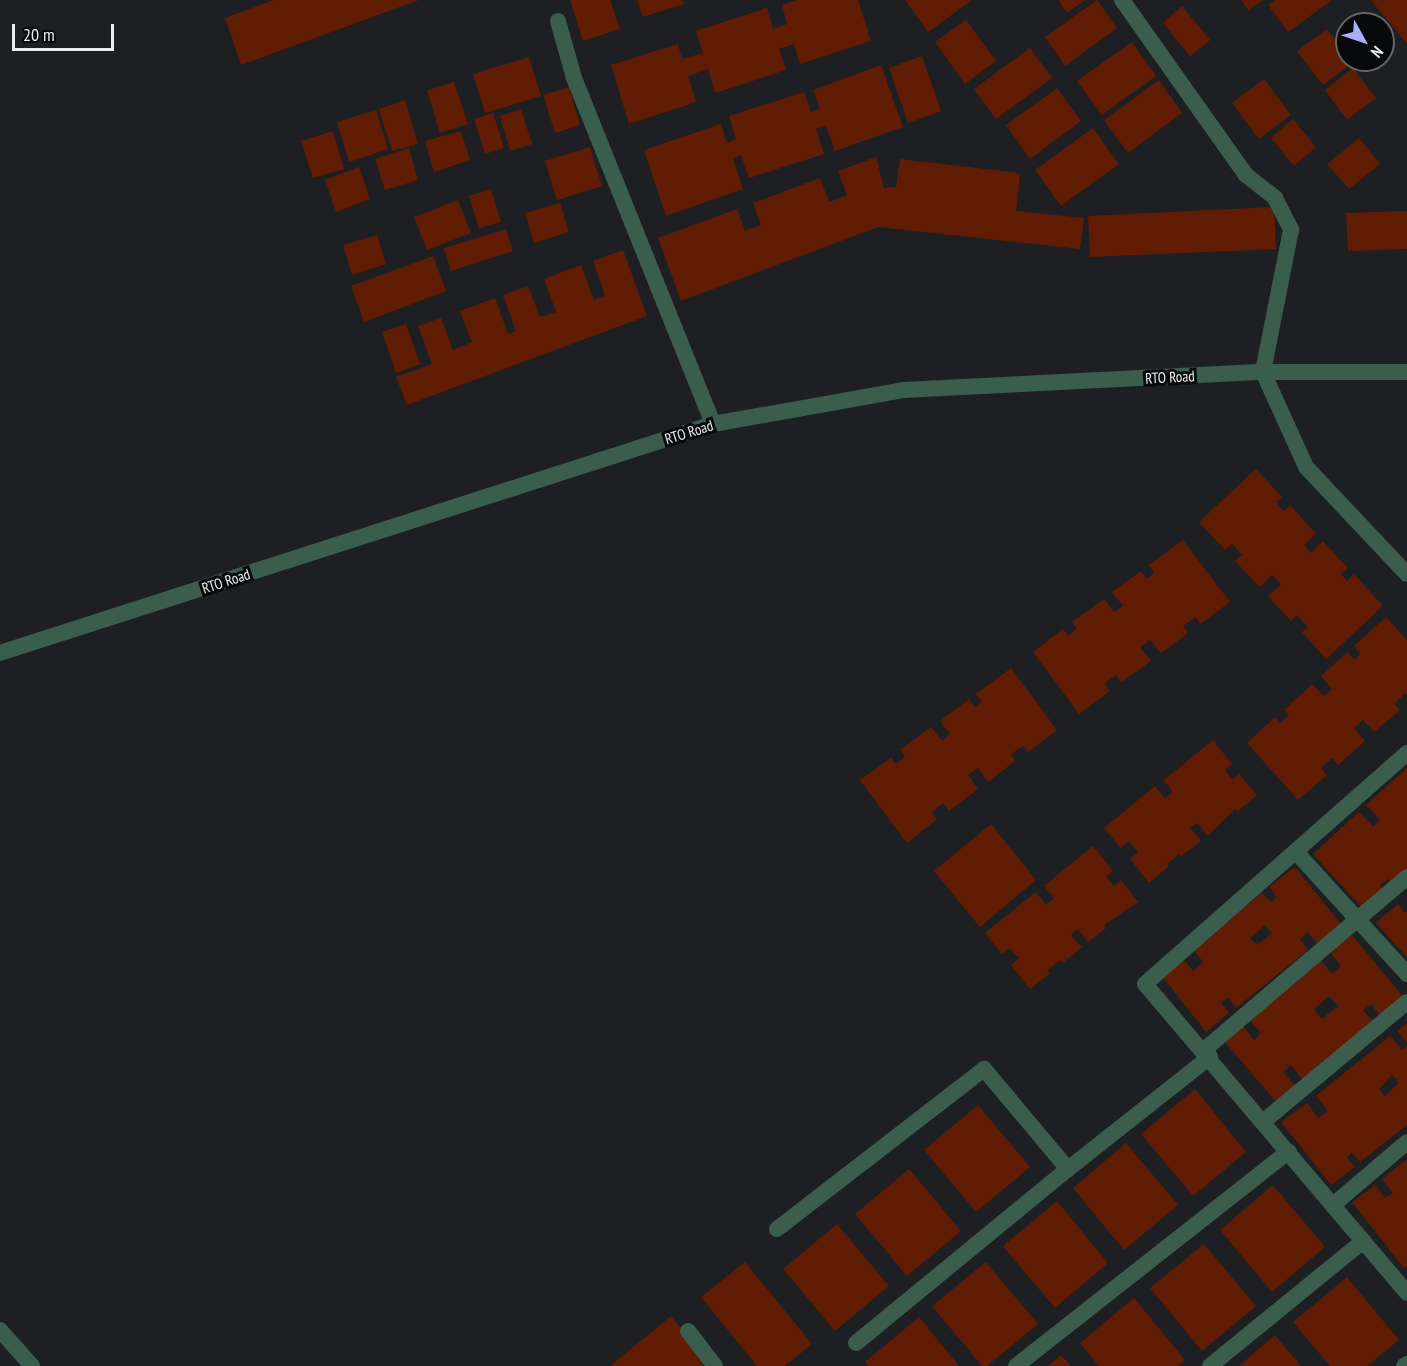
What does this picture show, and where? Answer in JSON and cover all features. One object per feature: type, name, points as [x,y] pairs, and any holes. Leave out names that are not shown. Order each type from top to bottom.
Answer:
[{"type":"street","points":[[1122,0],[1246,175],[1275,198],[1291,230],[1263,372],[1306,467],[1407,574]]},
{"type":"street","points":[[558,21],[574,78],[713,424]]},
{"type":"street","name":"RTO Road","points":[[0,653],[713,424],[903,390],[1263,372],[1407,372]]},
{"type":"street","points":[[1405,1286],[1145,984],[1297,853],[1407,753]]},
{"type":"street","points":[[1297,853],[1407,974]]},
{"type":"street","points":[[856,1343],[1207,1054],[1407,877]]},
{"type":"street","points":[[1264,1121],[1407,1002]]},
{"type":"street","points":[[777,1229],[984,1069],[1068,1169]]},
{"type":"street","points":[[1333,1205],[1407,1142]]},
{"type":"street","points":[[1016,1366],[1289,1151]]},
{"type":"street","points":[[1210,1366],[1364,1241]]},
{"type":"street","points":[[0,1329],[32,1366]]},
{"type":"street","points":[[688,1331],[715,1366]]},
{"type":"building","points":[[274,0],[419,0],[241,65],[225,18]]},
{"type":"building","points":[[570,0],[610,0],[620,29],[583,41]]},
{"type":"building","points":[[637,0],[683,0],[684,4],[643,17]]},
{"type":"building","points":[[797,0],[858,0],[871,41],[800,64],[794,44],[779,49],[786,70],[715,93],[708,69],[688,76],[696,102],[629,124],[611,65],[678,44],[682,59],[703,53],[696,31],[767,8],[773,29],[787,24],[782,5]]},
{"type":"building","points":[[905,0],[972,0],[928,32]]},
{"type":"building","points":[[1058,0],[1085,0],[1067,13]]},
{"type":"building","points":[[1097,0],[1117,28],[1065,66],[1045,37]]},
{"type":"building","points":[[1241,0],[1263,0],[1248,10]]},
{"type":"building","points":[[1275,0],[1332,0],[1288,32],[1268,5]]},
{"type":"building","points":[[1371,0],[1407,0],[1407,44],[1395,29],[1395,12],[1381,12]]},
{"type":"building","points":[[1182,6],[1210,40],[1190,56],[1163,23]]},
{"type":"building","points":[[966,20],[996,61],[965,84],[935,42]]},
{"type":"building","points":[[1327,29],[1335,40],[1335,72],[1340,72],[1323,85],[1297,51]]},
{"type":"building","points":[[1132,42],[1156,76],[1102,115],[1077,81]]},
{"type":"building","points":[[1030,48],[1052,78],[996,119],[974,89]]},
{"type":"building","points":[[922,56],[941,111],[908,123],[889,68]]},
{"type":"building","points":[[529,57],[541,96],[485,113],[473,74]]},
{"type":"building","points":[[881,65],[903,127],[835,151],[826,126],[816,129],[824,154],[749,178],[741,155],[733,158],[743,189],[666,216],[644,150],[721,124],[727,143],[736,139],[729,116],[804,92],[811,112],[820,109],[813,90]]},
{"type":"building","points":[[1348,72],[1356,72],[1376,98],[1347,120],[1325,90]]},
{"type":"building","points":[[1264,79],[1291,115],[1259,139],[1232,103]]},
{"type":"building","points":[[1159,80],[1182,113],[1128,153],[1104,120]]},
{"type":"building","points":[[454,82],[468,124],[440,133],[427,90]]},
{"type":"building","points":[[569,87],[580,125],[555,133],[543,95]]},
{"type":"building","points":[[1057,88],[1081,121],[1030,159],[1006,125]]},
{"type":"building","points":[[405,100],[418,144],[392,151],[379,109]]},
{"type":"building","points":[[521,109],[532,144],[510,151],[500,116]]},
{"type":"building","points":[[376,110],[388,149],[349,162],[337,122]]},
{"type":"building","points":[[493,113],[504,148],[485,154],[474,119]]},
{"type":"building","points":[[1293,119],[1316,147],[1294,166],[1271,138]]},
{"type":"building","points":[[1093,128],[1119,164],[1061,206],[1035,170]]},
{"type":"building","points":[[333,131],[344,169],[313,178],[301,141]]},
{"type":"building","points":[[461,131],[470,160],[434,172],[425,141]]},
{"type":"building","points":[[1359,138],[1380,164],[1349,189],[1327,164]]},
{"type":"building","points":[[590,147],[602,186],[557,200],[545,161]]},
{"type":"building","points":[[409,148],[418,180],[385,190],[375,159]]},
{"type":"building","points":[[876,157],[884,188],[896,187],[900,159],[1020,173],[1016,211],[1084,218],[1080,249],[878,227],[681,301],[658,238],[737,209],[745,231],[761,225],[753,203],[820,178],[829,202],[847,195],[838,171]]},
{"type":"building","points":[[359,167],[370,199],[336,212],[325,180]]},
{"type":"building","points":[[491,189],[501,222],[479,228],[469,196]]},
{"type":"building","points":[[458,200],[471,233],[427,250],[414,217]]},
{"type":"building","points":[[560,203],[569,232],[534,243],[525,213]]},
{"type":"building","points":[[1274,207],[1276,249],[1090,257],[1088,216]]},
{"type":"building","points":[[1407,211],[1407,249],[1348,251],[1346,213]]},
{"type":"building","points":[[506,229],[513,251],[451,271],[444,248]]},
{"type":"building","points":[[377,235],[386,264],[352,275],[343,245]]},
{"type":"building","points":[[623,250],[647,316],[407,405],[396,377],[432,364],[418,326],[441,318],[453,350],[472,342],[460,311],[495,298],[508,334],[516,331],[503,295],[528,286],[540,317],[556,312],[544,279],[581,265],[594,300],[605,296],[593,261]]},
{"type":"building","points":[[433,256],[446,291],[364,322],[351,286]]},
{"type":"building","points":[[406,324],[420,364],[396,373],[382,332]]},
{"type":"building","points":[[1256,469],[1282,497],[1276,502],[1284,511],[1290,505],[1316,534],[1304,545],[1311,553],[1323,541],[1348,568],[1341,574],[1347,581],[1354,574],[1383,606],[1326,659],[1302,632],[1308,627],[1297,615],[1291,621],[1268,596],[1281,585],[1272,575],[1260,587],[1235,561],[1242,555],[1232,544],[1225,550],[1199,522]]},
{"type":"building","points":[[1183,540],[1230,602],[1200,624],[1196,617],[1183,626],[1188,633],[1161,653],[1150,640],[1140,647],[1151,661],[1121,682],[1116,675],[1104,683],[1110,691],[1079,714],[1033,652],[1063,629],[1068,636],[1077,628],[1072,622],[1104,599],[1114,612],[1123,606],[1112,592],[1141,571],[1147,579],[1154,573],[1149,565]]},
{"type":"building","points":[[1386,617],[1407,640],[1407,695],[1405,693],[1394,704],[1400,710],[1374,732],[1363,720],[1354,728],[1365,741],[1338,765],[1332,758],[1321,768],[1327,775],[1298,800],[1247,743],[1275,717],[1281,723],[1289,715],[1284,710],[1312,684],[1324,696],[1332,689],[1321,676],[1348,652],[1354,660],[1360,654],[1354,646]]},
{"type":"building","points":[[1011,668],[1057,730],[1028,752],[1023,746],[1011,754],[1015,761],[988,782],[978,768],[968,775],[978,789],[949,811],[943,803],[932,812],[937,819],[907,843],[860,780],[891,758],[896,764],[905,757],[900,750],[931,727],[942,741],[950,734],[940,721],[969,699],[975,707],[982,702],[976,694]]},
{"type":"building","points":[[1213,740],[1232,764],[1225,770],[1232,780],[1239,774],[1257,795],[1238,811],[1235,809],[1208,836],[1197,823],[1190,828],[1201,841],[1181,856],[1179,854],[1149,883],[1130,859],[1138,852],[1129,841],[1121,848],[1104,828],[1155,786],[1165,798],[1173,792],[1164,780]]},
{"type":"building","points":[[1407,768],[1407,874],[1394,886],[1388,879],[1380,885],[1387,893],[1366,912],[1313,854],[1359,812],[1373,826],[1380,820],[1366,805]]},
{"type":"building","points":[[991,824],[1036,880],[980,927],[934,871]]},
{"type":"building","points":[[1093,846],[1113,871],[1106,876],[1114,886],[1121,880],[1138,902],[1104,925],[1106,928],[1088,942],[1078,929],[1071,935],[1082,947],[1063,963],[1060,960],[1048,970],[1050,973],[1030,989],[1011,965],[1019,958],[1010,948],[1002,954],[985,933],[1036,892],[1046,905],[1054,898],[1044,886]]},
{"type":"building","points":[[1295,867],[1341,924],[1317,943],[1308,932],[1300,939],[1308,950],[1236,1008],[1228,997],[1221,1003],[1229,1013],[1206,1032],[1162,976],[1182,957],[1193,971],[1203,962],[1193,949],[1262,893],[1271,902],[1277,897],[1269,887]],"holes":[[[1265,925],[1272,933],[1257,945],[1250,938]]]},
{"type":"building","points":[[1398,904],[1405,913],[1407,912],[1407,957],[1376,923]]},
{"type":"building","points":[[1352,935],[1404,998],[1381,1017],[1371,1004],[1363,1010],[1374,1023],[1304,1081],[1291,1065],[1283,1072],[1296,1087],[1277,1103],[1224,1041],[1243,1026],[1254,1040],[1261,1033],[1250,1020],[1321,960],[1332,974],[1341,966],[1330,952]],"holes":[[[1329,996],[1338,1006],[1322,1019],[1314,1009]]]},
{"type":"building","points":[[1407,1023],[1407,1043],[1397,1031]]},
{"type":"building","points":[[1390,1036],[1402,1050],[1407,1046],[1407,1125],[1360,1162],[1352,1152],[1347,1157],[1355,1167],[1331,1185],[1281,1122],[1307,1103],[1318,1118],[1328,1111],[1316,1096]],"holes":[[[1392,1075],[1399,1082],[1385,1096],[1379,1089]]]},
{"type":"building","points":[[1195,1089],[1246,1152],[1193,1196],[1141,1134]]},
{"type":"building","points":[[978,1105],[1030,1167],[976,1212],[924,1150]]},
{"type":"building","points":[[1126,1143],[1178,1205],[1124,1250],[1073,1188]]},
{"type":"building","points":[[1407,1159],[1407,1266],[1404,1268],[1352,1202],[1375,1185],[1385,1198],[1393,1193],[1382,1179]]},
{"type":"building","points":[[909,1169],[961,1231],[907,1276],[855,1214]]},
{"type":"building","points":[[1273,1185],[1325,1247],[1272,1292],[1220,1230]]},
{"type":"building","points":[[1057,1201],[1108,1263],[1055,1308],[1003,1246]]},
{"type":"building","points":[[837,1224],[889,1286],[835,1331],[783,1269]]},
{"type":"building","points":[[1204,1244],[1256,1306],[1202,1351],[1150,1288]]},
{"type":"building","points":[[745,1262],[812,1344],[785,1366],[757,1366],[701,1297]]},
{"type":"building","points":[[986,1262],[1038,1324],[987,1366],[982,1366],[932,1306]]},
{"type":"building","points":[[1347,1277],[1399,1340],[1367,1366],[1330,1366],[1293,1322]]},
{"type":"building","points":[[1134,1298],[1185,1360],[1178,1366],[1099,1366],[1080,1343]]},
{"type":"building","points":[[671,1316],[708,1361],[702,1366],[610,1366]]},
{"type":"building","points":[[919,1317],[959,1366],[868,1366],[865,1362]]},
{"type":"building","points":[[1275,1335],[1301,1366],[1239,1366]]},
{"type":"building","points":[[1061,1355],[1071,1366],[1048,1366]]}]
